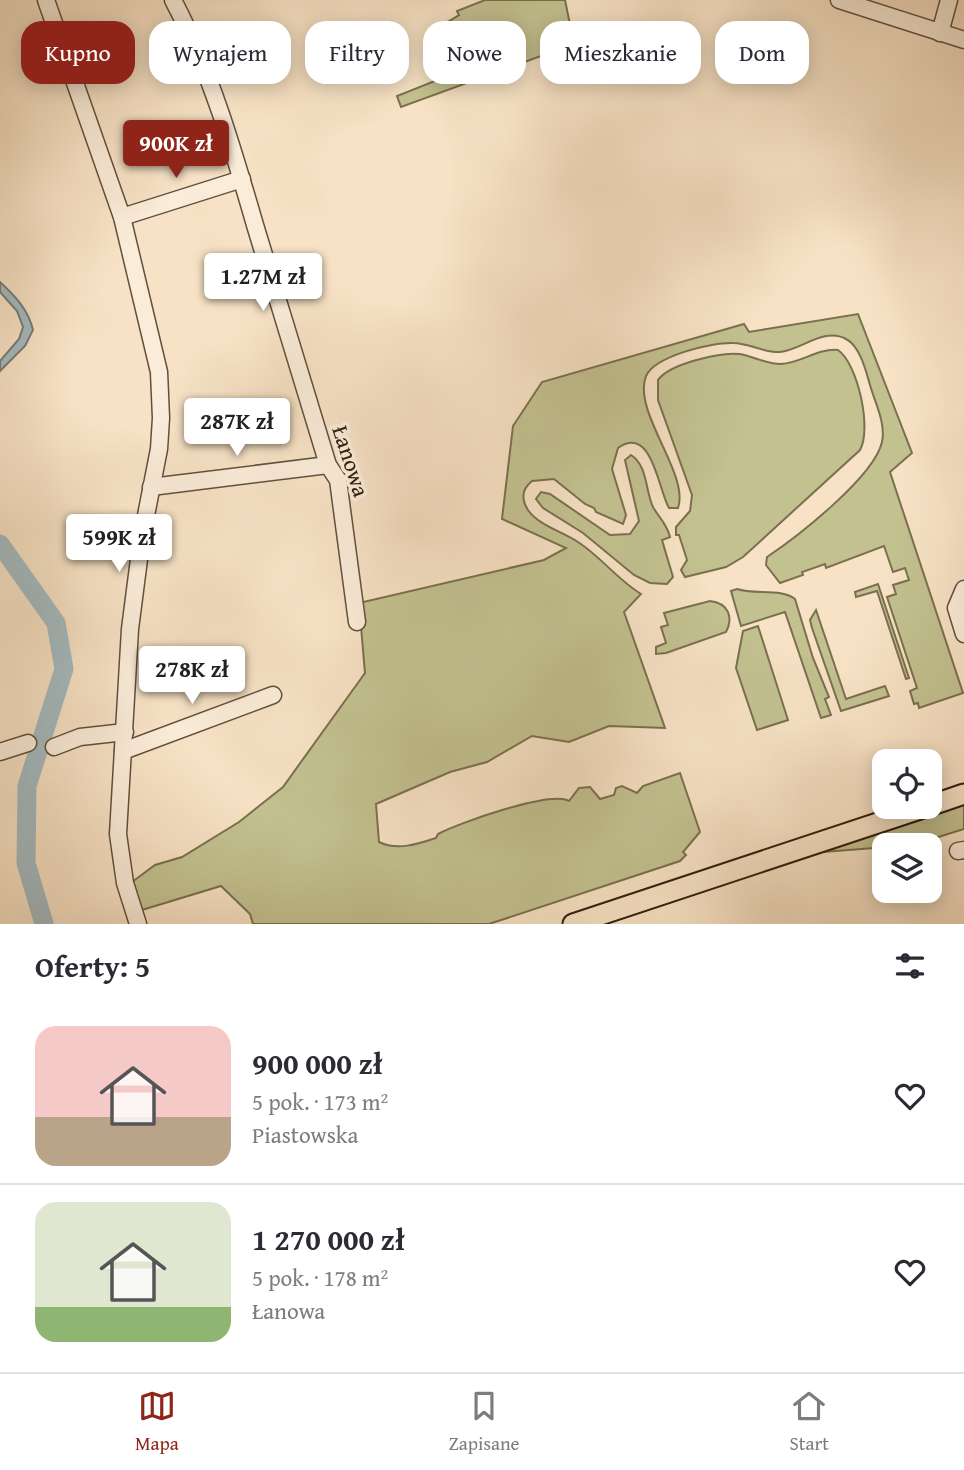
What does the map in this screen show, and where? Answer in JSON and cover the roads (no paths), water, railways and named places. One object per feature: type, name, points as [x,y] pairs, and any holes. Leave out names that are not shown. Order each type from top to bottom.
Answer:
[{"type":"main road","points":[[942,801],[964,794]]},
{"type":"main road","points":[[573,924],[889,819]]},
{"type":"street","points":[[46,0],[122,217],[159,372],[161,418],[130,629],[118,834],[125,883],[138,924]]},
{"type":"street","name":"Łanowa","points":[[173,0],[195,41],[242,179],[328,465],[338,480],[357,622]]},
{"type":"street","points":[[839,0],[964,40]]},
{"type":"street","points":[[940,33],[949,0]]},
{"type":"street","points":[[122,217],[242,179]]},
{"type":"street","points":[[151,487],[328,465]]},
{"type":"street","points":[[964,589],[956,608],[964,634]]},
{"type":"street","points":[[123,751],[274,695]]},
{"type":"street","points":[[54,747],[80,737],[125,732]]},
{"type":"street","points":[[0,752],[28,743]]},
{"type":"water","points":[[0,282],[24,309],[33,330],[25,346],[0,371],[0,361],[19,339],[23,327],[17,311],[0,292]]},
{"type":"waterway","points":[[0,544],[56,623],[64,669],[27,786],[26,863],[44,924]]}]
